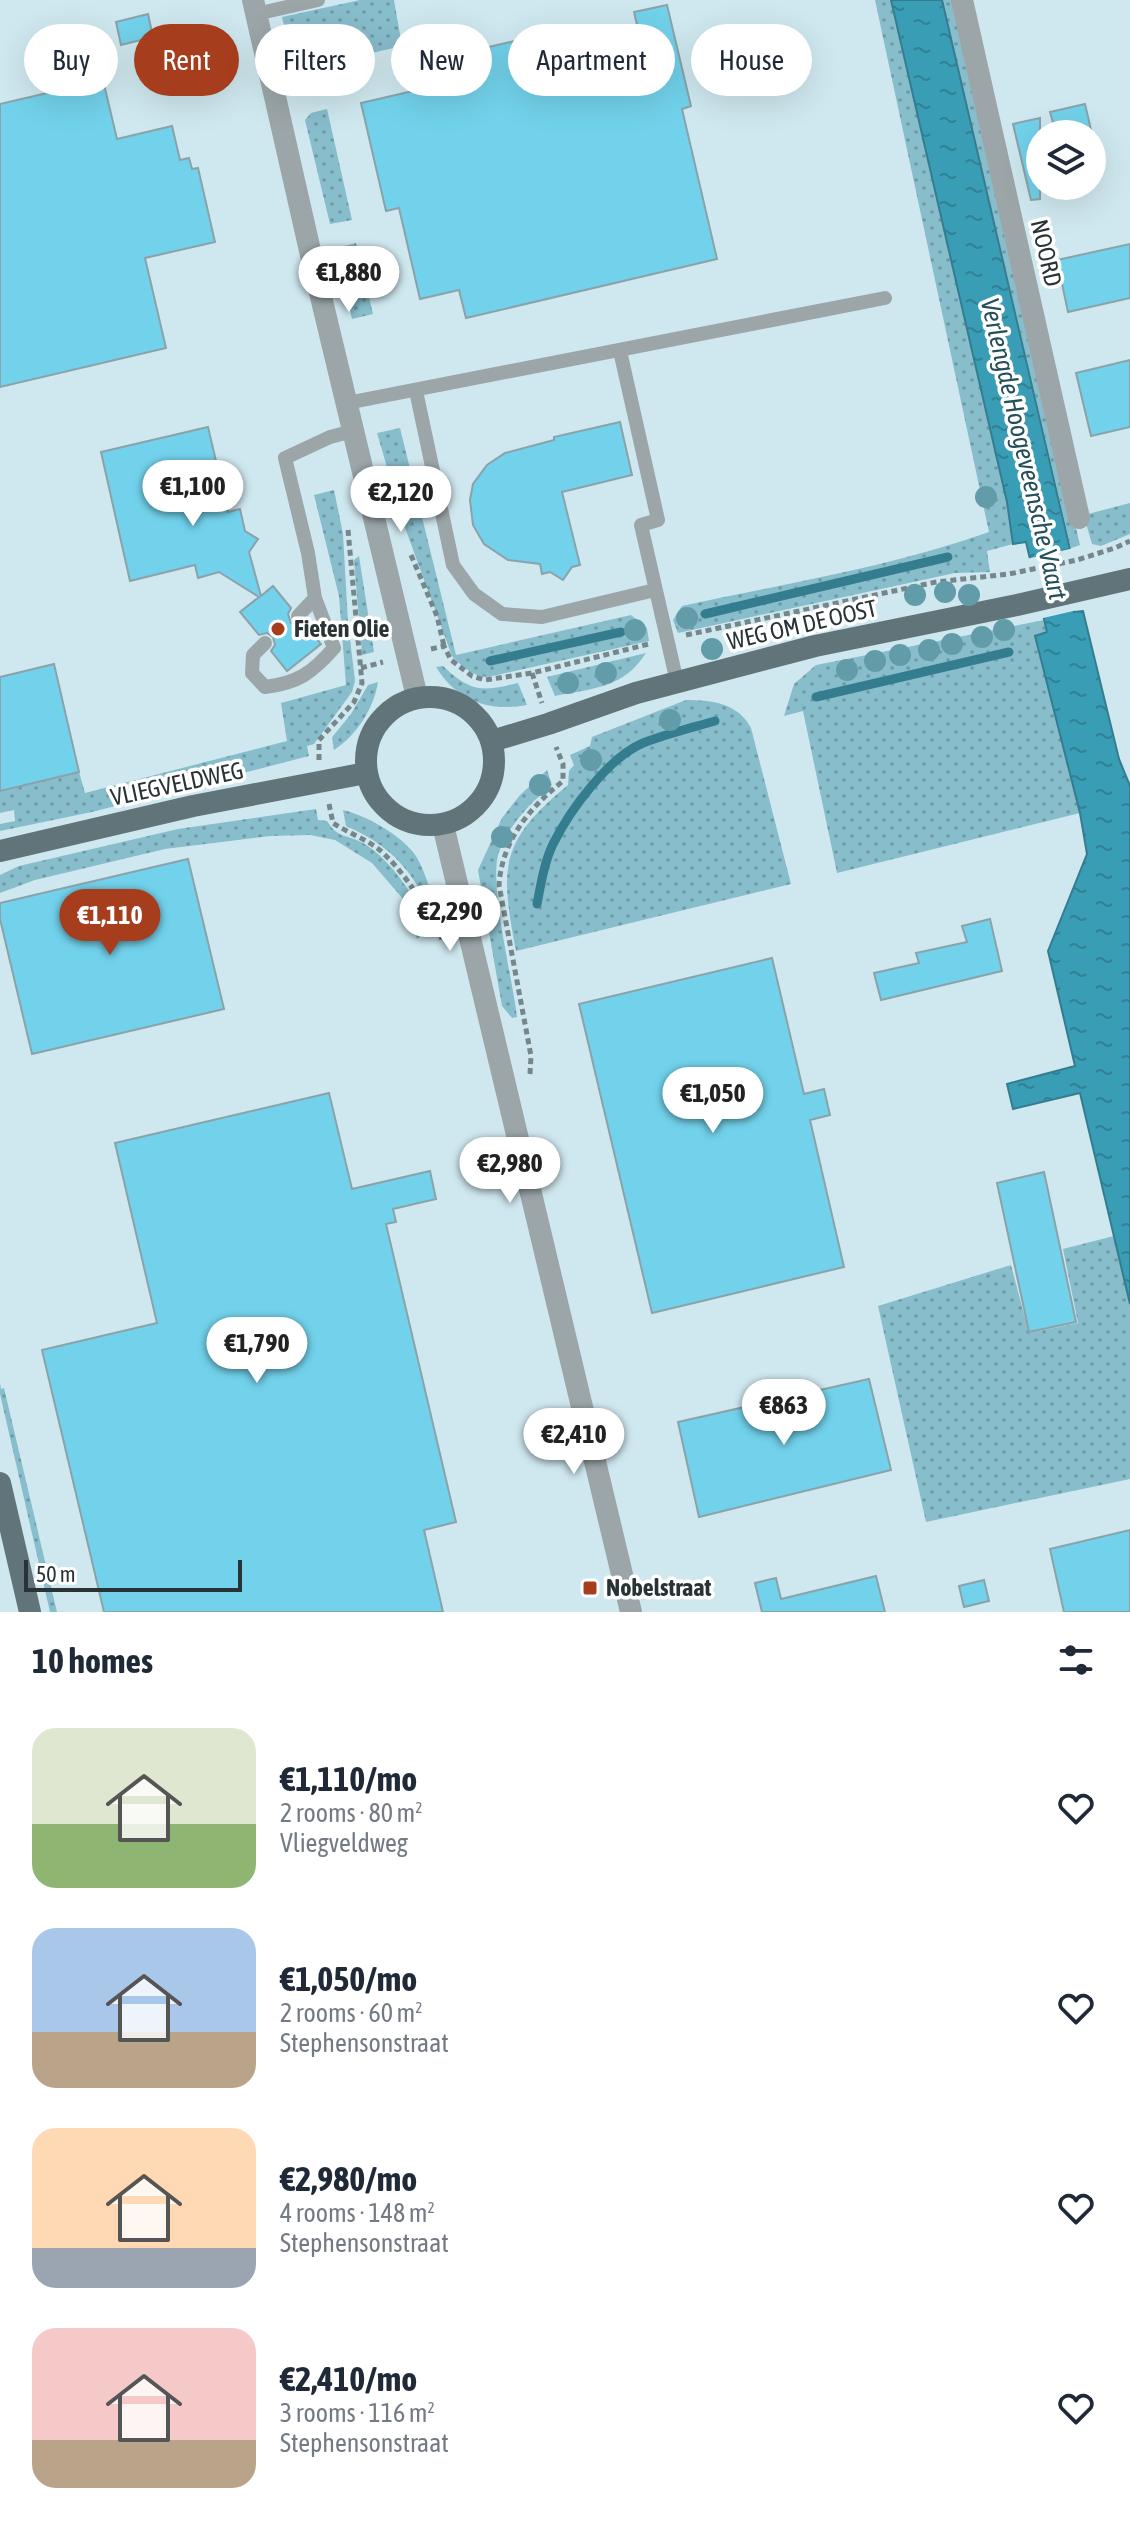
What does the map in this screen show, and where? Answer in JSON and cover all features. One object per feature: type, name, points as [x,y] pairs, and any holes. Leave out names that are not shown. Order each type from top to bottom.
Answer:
[{"type":"main road","name":"WEG OM DE OOST","points":[[492,741],[636,693],[815,646],[1130,579]]},
{"type":"main road","points":[[441,696],[463,704],[481,720],[492,741],[494,777],[475,808],[443,825],[417,825],[394,815],[375,797],[366,773],[366,748],[376,724],[394,707],[417,697],[441,696]]},
{"type":"main road","name":"VLIEGVELDWEG","points":[[0,851],[193,806],[366,773]]},
{"type":"main road","points":[[0,1483],[30,1612]]},
{"type":"street","name":"NOORD","points":[[962,0],[1079,518]]},
{"type":"street","points":[[255,7],[417,697]]},
{"type":"street","points":[[443,825],[631,1612]]},
{"type":"lane","points":[[255,7],[318,0]]},
{"type":"lane","points":[[347,403],[885,298]]},
{"type":"lane","points":[[620,351],[658,520],[641,525],[677,682]]},
{"type":"lane","points":[[416,391],[453,565],[474,594],[502,614],[542,617],[655,590]]},
{"type":"lane","points":[[265,643],[253,655],[252,673],[265,687],[286,685],[316,669],[334,648],[315,598],[308,553],[285,458],[330,437],[353,431]]},
{"type":"lane","points":[[298,616],[315,598]]},
{"type":"path","points":[[346,515],[362,683],[354,702],[319,740],[318,754],[333,823],[380,850],[424,903],[443,939],[446,953]]},
{"type":"path","points":[[361,668],[444,646],[451,660],[472,676],[485,680],[532,673],[667,639],[936,582],[1009,574],[1077,560],[1130,541]]},
{"type":"path","points":[[530,1081],[531,1056],[499,885],[508,845],[521,823],[541,799],[563,781],[563,764],[532,673]]},
{"type":"shaded area","points":[[360,0],[394,0],[398,24],[391,24],[391,49],[375,52],[375,24],[284,24],[282,17]]},
{"type":"shaded area","points":[[875,0],[891,0],[1007,502],[1013,544],[987,551],[990,572],[955,573],[678,633],[673,620],[682,606],[875,565],[989,532]]},
{"type":"shaded area","points":[[942,0],[954,0],[1080,545],[1071,548]]},
{"type":"shaded area","points":[[327,109],[352,220],[330,224],[305,120],[311,113]]},
{"type":"shaded area","points":[[356,243],[373,314],[352,319],[336,248]]},
{"type":"shaded area","points":[[400,428],[456,655],[631,615],[647,628],[649,641],[488,677],[473,673],[459,664],[452,656],[404,525],[377,433]]},
{"type":"shaded area","points":[[334,490],[343,534],[355,681],[352,692],[314,744],[307,746],[309,756],[92,812],[0,831],[0,824],[15,821],[14,810],[0,813],[0,791],[79,772],[85,793],[287,741],[281,703],[346,685],[339,596],[314,495]]},
{"type":"shaded area","points":[[1130,503],[1130,534],[1101,546],[1092,544],[1085,520],[1088,514]]},
{"type":"shaded area","points":[[359,556],[374,652],[362,655],[354,560]]},
{"type":"shaded area","points":[[1044,620],[1047,633],[1035,635],[1080,813],[837,873],[803,711],[784,716],[794,684],[816,665]]},
{"type":"shaded area","points":[[646,653],[627,674],[594,688],[555,696],[547,677]]},
{"type":"shaded area","points":[[443,666],[461,681],[477,688],[518,683],[527,705],[500,707],[464,696],[444,679],[436,667]]},
{"type":"shaded area","points":[[378,682],[363,720],[350,737],[334,750],[333,736],[368,685]]},
{"type":"shaded area","points":[[686,700],[715,702],[732,708],[751,728],[791,884],[516,951],[508,898],[510,858],[517,840],[529,823],[568,785],[569,771],[574,765],[570,755],[590,746],[592,737]]},
{"type":"shaded area","points":[[547,770],[552,785],[514,824],[503,842],[496,866],[499,907],[517,1017],[512,1018],[502,1006],[478,870],[502,818],[520,795]]},
{"type":"shaded area","points":[[316,809],[318,820],[327,821],[339,833],[363,843],[402,880],[430,927],[417,939],[404,900],[372,863],[335,840],[310,835],[270,836],[165,849],[35,880],[0,893],[0,875],[19,866],[178,829]]},
{"type":"shaded area","points":[[343,810],[381,826],[413,852],[426,877],[434,909],[395,857],[346,826]]},
{"type":"shaded area","points":[[1114,1236],[1130,1304],[1130,1479],[926,1522],[878,1306],[1011,1265],[1029,1333],[1078,1323],[1063,1249]]},
{"type":"shaded area","points":[[0,1383],[1,1389],[4,1388],[57,1612],[50,1612],[0,1394]]},
{"type":"water","name":"Verlengde Hoogeveensche Vaart","points":[[891,0],[942,0],[1070,549],[1060,551],[1074,612],[1083,611],[1119,759],[1130,786],[1130,1304],[1080,1093],[1013,1109],[1007,1084],[1075,1066],[1048,951],[1087,854],[1080,813],[1035,636],[1047,632],[1026,542],[1013,544],[1007,502]]},
{"type":"pier","points":[[1074,548],[1065,554],[1077,608],[1086,608],[1039,619],[1026,559]]},
{"type":"building","points":[[667,5],[672,24],[637,24],[634,12]]},
{"type":"building","points":[[148,14],[150,24],[134,24],[134,42],[121,45],[116,22]]},
{"type":"building","points":[[675,39],[691,106],[682,109],[717,259],[466,318],[459,290],[420,299],[399,208],[386,211],[361,103],[391,96],[492,96],[492,46],[508,42],[508,96],[675,96]]},
{"type":"building","points":[[34,96],[107,96],[117,139],[172,126],[180,160],[189,158],[192,169],[198,168],[215,242],[145,258],[166,348],[0,387],[0,104]]},
{"type":"building","points":[[1085,104],[1089,120],[1052,120],[1050,112]]},
{"type":"building","points":[[1026,121],[1026,179],[1013,124]]},
{"type":"building","points":[[1130,244],[1130,298],[1068,312],[1057,260]]},
{"type":"building","points":[[1130,360],[1130,427],[1091,436],[1076,373]]},
{"type":"building","points":[[620,422],[632,475],[562,492],[580,565],[572,567],[563,580],[550,572],[542,574],[540,564],[508,560],[484,544],[473,525],[470,500],[473,484],[487,465],[505,453],[554,440],[554,437]]},
{"type":"building","points":[[208,427],[228,512],[240,509],[245,531],[258,539],[249,552],[261,596],[273,586],[291,608],[288,614],[291,623],[296,626],[304,624],[321,644],[287,671],[271,651],[275,645],[273,637],[267,633],[259,635],[240,612],[259,597],[219,572],[198,578],[195,565],[130,581],[101,452]]},
{"type":"building","points":[[54,664],[79,772],[0,791],[0,677]]},
{"type":"building","points":[[188,859],[224,1009],[32,1054],[0,919],[0,903]]},
{"type":"building","points":[[990,919],[1002,971],[881,1000],[874,973],[919,963],[916,953],[967,942],[962,926]]},
{"type":"building","points":[[772,958],[804,1094],[824,1089],[830,1115],[810,1120],[844,1267],[652,1313],[579,1004]]},
{"type":"building","points":[[329,1093],[352,1189],[430,1171],[436,1199],[393,1209],[396,1222],[386,1224],[456,1522],[424,1530],[443,1612],[104,1612],[42,1350],[157,1323],[115,1143]]},
{"type":"building","points":[[1044,1172],[1076,1322],[1029,1332],[997,1183]]},
{"type":"building","points":[[869,1379],[891,1470],[699,1517],[678,1422]]},
{"type":"building","points":[[1130,1530],[1130,1612],[1064,1612],[1050,1549]]},
{"type":"building","points":[[876,1576],[885,1612],[762,1612],[755,1583],[776,1578],[781,1599]]},
{"type":"building","points":[[984,1580],[989,1601],[964,1607],[959,1586]]},
{"type":"waterway","points":[[705,614],[948,557]]},
{"type":"waterway","points":[[490,661],[621,632]]},
{"type":"waterway","points":[[816,697],[1009,652]]},
{"type":"waterway","points":[[537,904],[553,844],[591,786],[617,760],[643,743],[715,721]]},
{"type":"place","name":"Fieten Olie","points":[[278,629]]},
{"type":"place","name":"Nobelstraat","points":[[590,1588]]}]
